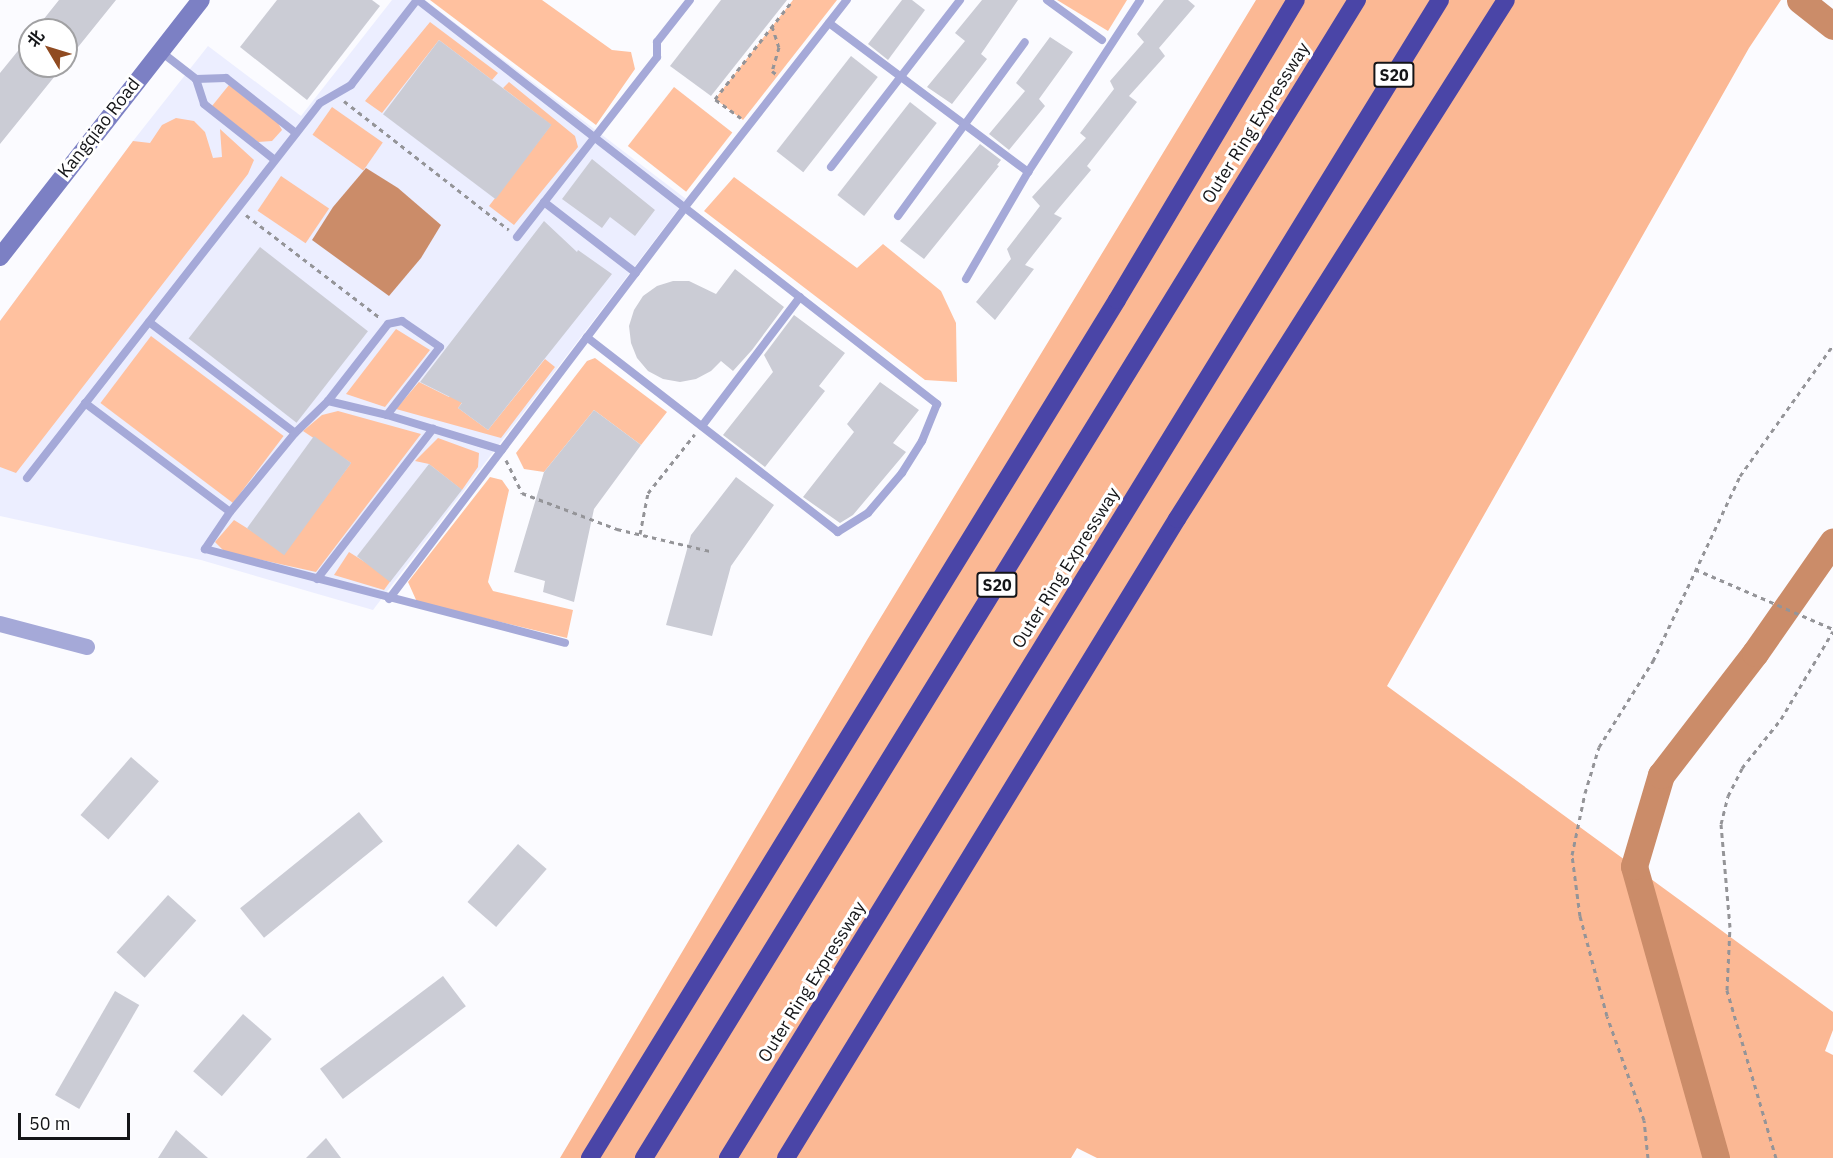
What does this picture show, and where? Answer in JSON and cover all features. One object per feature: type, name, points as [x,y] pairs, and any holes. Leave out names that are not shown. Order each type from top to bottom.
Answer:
[{"type":"highway","points":[[590,1158],[1117,300],[1296,0]]},
{"type":"highway","name":"Outer Ring Expressway","points":[[644,1158],[1356,0]]},
{"type":"highway","name":"Outer Ring Expressway","points":[[728,1158],[1440,0]]},
{"type":"highway","points":[[786,1158],[1177,519],[1506,0]]},
{"type":"main road","name":"Kangqiao Road","points":[[0,257],[201,0]]},
{"type":"street","points":[[0,624],[87,647]]},
{"type":"lane","points":[[27,478],[320,103],[351,85],[417,0],[937,404],[922,441],[902,473],[868,513],[838,532],[587,336]]},
{"type":"lane","points":[[517,237],[657,57],[657,42],[690,0]]},
{"type":"lane","points":[[389,599],[685,207],[847,0]]},
{"type":"lane","points":[[831,167],[960,0]]},
{"type":"lane","points":[[1047,0],[1102,40]]},
{"type":"lane","points":[[966,279],[1028,172],[1140,0]]},
{"type":"lane","points":[[829,23],[1028,172]]},
{"type":"lane","points":[[898,216],[966,126],[1025,42]]},
{"type":"lane","points":[[160,51],[196,79],[204,104],[275,160]]},
{"type":"lane","points":[[196,79],[226,78],[296,133]]},
{"type":"lane","points":[[544,202],[636,273]]},
{"type":"lane","points":[[702,426],[800,297]]},
{"type":"lane","points":[[387,415],[440,347],[402,321],[388,324],[328,400],[295,433],[230,512],[205,549],[389,599],[565,643]]},
{"type":"lane","points":[[148,322],[295,433]]},
{"type":"lane","points":[[328,400],[387,415],[502,450]]},
{"type":"lane","points":[[85,403],[230,512]]},
{"type":"lane","points":[[317,579],[433,429]]},
{"type":"path","points":[[750,124],[715,99],[793,0]]},
{"type":"path","points":[[772,26],[779,46],[772,72],[784,81]]},
{"type":"path","points":[[336,94],[517,237]]},
{"type":"path","points":[[237,208],[388,324]]},
{"type":"path","points":[[1648,1158],[1644,1120],[1607,1016],[1580,916],[1572,855],[1585,793],[1599,747],[1653,661],[1740,476],[1833,345]]},
{"type":"path","points":[[640,534],[648,493],[702,426]]},
{"type":"path","points":[[502,450],[522,493],[617,529],[710,551]]},
{"type":"path","points":[[1695,569],[1770,600],[1833,630],[1781,719],[1742,768],[1728,796],[1721,824],[1730,927],[1727,990],[1776,1158]]},
{"type":"shaded area","points":[[392,0],[425,0],[686,199],[373,610],[201,560],[0,516],[0,321],[133,141],[208,46],[301,116]]},
{"type":"shaded area","points":[[430,0],[542,0],[612,50],[631,52],[635,69],[596,125]]},
{"type":"shaded area","points":[[793,0],[837,0],[743,120],[715,99]]},
{"type":"shaded area","points":[[1057,0],[1127,0],[1108,31]]},
{"type":"shaded area","points":[[1256,0],[1781,0],[1749,48],[1387,686],[1833,1012],[1833,1030],[1825,1051],[1833,1055],[1833,1158],[1097,1158],[1077,1148],[1071,1158],[560,1158],[867,640]]},
{"type":"shaded area","points":[[430,22],[498,73],[492,80],[439,40],[382,113],[365,101]]},
{"type":"shaded area","points":[[509,82],[575,136],[578,147],[514,225],[489,206],[551,125],[503,88]]},
{"type":"shaded area","points":[[229,85],[278,123],[282,130],[272,141],[258,142],[212,106]]},
{"type":"shaded area","points":[[674,87],[732,133],[686,192],[628,146]]},
{"type":"shaded area","points":[[332,107],[383,143],[363,170],[312,135]]},
{"type":"shaded area","points":[[176,118],[194,121],[205,132],[213,158],[222,157],[220,129],[254,160],[248,174],[16,473],[0,467],[0,321],[133,141],[150,143],[162,125]]},
{"type":"shaded area","points":[[366,168],[398,188],[441,225],[421,258],[389,296],[312,240],[333,207]]},
{"type":"shaded area","points":[[281,176],[329,208],[306,243],[258,211]]},
{"type":"shaded area","points":[[734,177],[857,268],[883,244],[941,291],[956,323],[957,382],[925,380],[704,211]]},
{"type":"shaded area","points":[[396,329],[430,350],[385,407],[346,394]]},
{"type":"shaded area","points":[[151,336],[284,436],[233,503],[100,403]]},
{"type":"shaded area","points":[[595,358],[667,412],[641,445],[594,410],[544,472],[524,469],[516,453],[587,361]]},
{"type":"shaded area","points":[[545,359],[555,367],[501,438],[396,409],[419,382],[449,397],[459,386],[469,393],[458,408],[488,430]]},
{"type":"shaded area","points":[[338,411],[421,434],[316,572],[225,552],[215,542],[234,520],[285,552],[351,463],[303,431],[322,415]]},
{"type":"shaded area","points":[[438,438],[479,453],[478,467],[462,490],[429,464],[415,461]]},
{"type":"shaded area","points":[[490,477],[502,480],[509,490],[488,582],[493,591],[573,610],[567,638],[417,602],[408,582]]},
{"type":"shaded area","points":[[349,552],[392,579],[384,590],[334,575]]},
{"type":"building","points":[[59,0],[116,0],[78,47],[78,18],[45,18]]},
{"type":"building","points":[[277,0],[372,0],[380,6],[307,100],[240,47]]},
{"type":"building","points":[[721,0],[787,0],[711,96],[670,66]]},
{"type":"building","points":[[902,0],[912,0],[925,10],[888,60],[868,44]]},
{"type":"building","points":[[982,0],[1018,0],[981,54],[987,59],[952,104],[927,87],[965,41],[955,33]]},
{"type":"building","points":[[1164,0],[1188,0],[1195,6],[1159,48],[1165,56],[1129,96],[1137,102],[1087,166],[1091,170],[1054,214],[1062,218],[1025,265],[1034,269],[995,320],[976,302],[1011,259],[1007,249],[1040,206],[1032,197],[1086,138],[1080,133],[1114,89],[1110,81],[1144,42],[1137,34]]},
{"type":"building","points":[[1050,37],[1073,52],[1039,99],[1045,106],[1009,150],[989,134],[1025,91],[1016,83]]},
{"type":"building","points":[[439,40],[552,125],[496,199],[383,114]]},
{"type":"building","points":[[18,51],[18,78],[53,78],[0,144],[0,73]]},
{"type":"building","points":[[851,56],[878,77],[803,172],[777,151]]},
{"type":"building","points":[[910,102],[937,123],[864,216],[837,195]]},
{"type":"building","points":[[980,144],[1001,160],[997,165],[999,166],[924,259],[900,241]]},
{"type":"building","points":[[592,159],[655,210],[635,236],[610,217],[602,228],[562,199]]},
{"type":"building","points":[[544,221],[577,252],[578,250],[612,274],[488,430],[458,408],[462,403],[420,382]]},
{"type":"building","points":[[260,247],[368,331],[297,423],[189,338]]},
{"type":"building","points":[[735,269],[784,307],[752,350],[733,371],[721,361],[711,371],[696,379],[680,382],[663,379],[648,371],[637,358],[631,343],[629,326],[634,310],[643,296],[657,286],[673,281],[689,281],[716,294]]},
{"type":"building","points":[[794,315],[845,353],[819,386],[825,391],[765,467],[723,435],[773,372],[764,355]]},
{"type":"building","points":[[880,382],[919,410],[893,443],[906,452],[853,515],[840,523],[803,497],[854,432],[847,424]]},
{"type":"building","points":[[594,410],[641,445],[594,509],[574,602],[543,592],[545,581],[514,572],[544,472]]},
{"type":"building","points":[[314,436],[351,463],[284,555],[247,528]]},
{"type":"building","points":[[429,464],[462,490],[390,582],[357,556]]},
{"type":"building","points":[[736,477],[774,505],[731,566],[712,636],[666,625],[691,535]]},
{"type":"building","points":[[131,757],[159,781],[108,839],[80,815]]},
{"type":"building","points":[[359,812],[383,842],[264,938],[240,908]]},
{"type":"building","points":[[518,844],[547,869],[496,927],[467,902]]},
{"type":"building","points":[[168,895],[196,920],[145,978],[116,952]]},
{"type":"building","points":[[443,976],[466,1006],[343,1099],[320,1069]]},
{"type":"building","points":[[115,991],[139,1005],[79,1109],[55,1095]]},
{"type":"building","points":[[243,1014],[272,1039],[222,1096],[193,1071]]},
{"type":"building","points":[[176,1130],[208,1158],[158,1158]]},
{"type":"building","points":[[326,1138],[341,1158],[306,1158]]},
{"type":"waterway","points":[[1800,0],[1833,26]]},
{"type":"waterway","points":[[1716,1158],[1634,866],[1661,775],[1755,653],[1833,541]]}]
